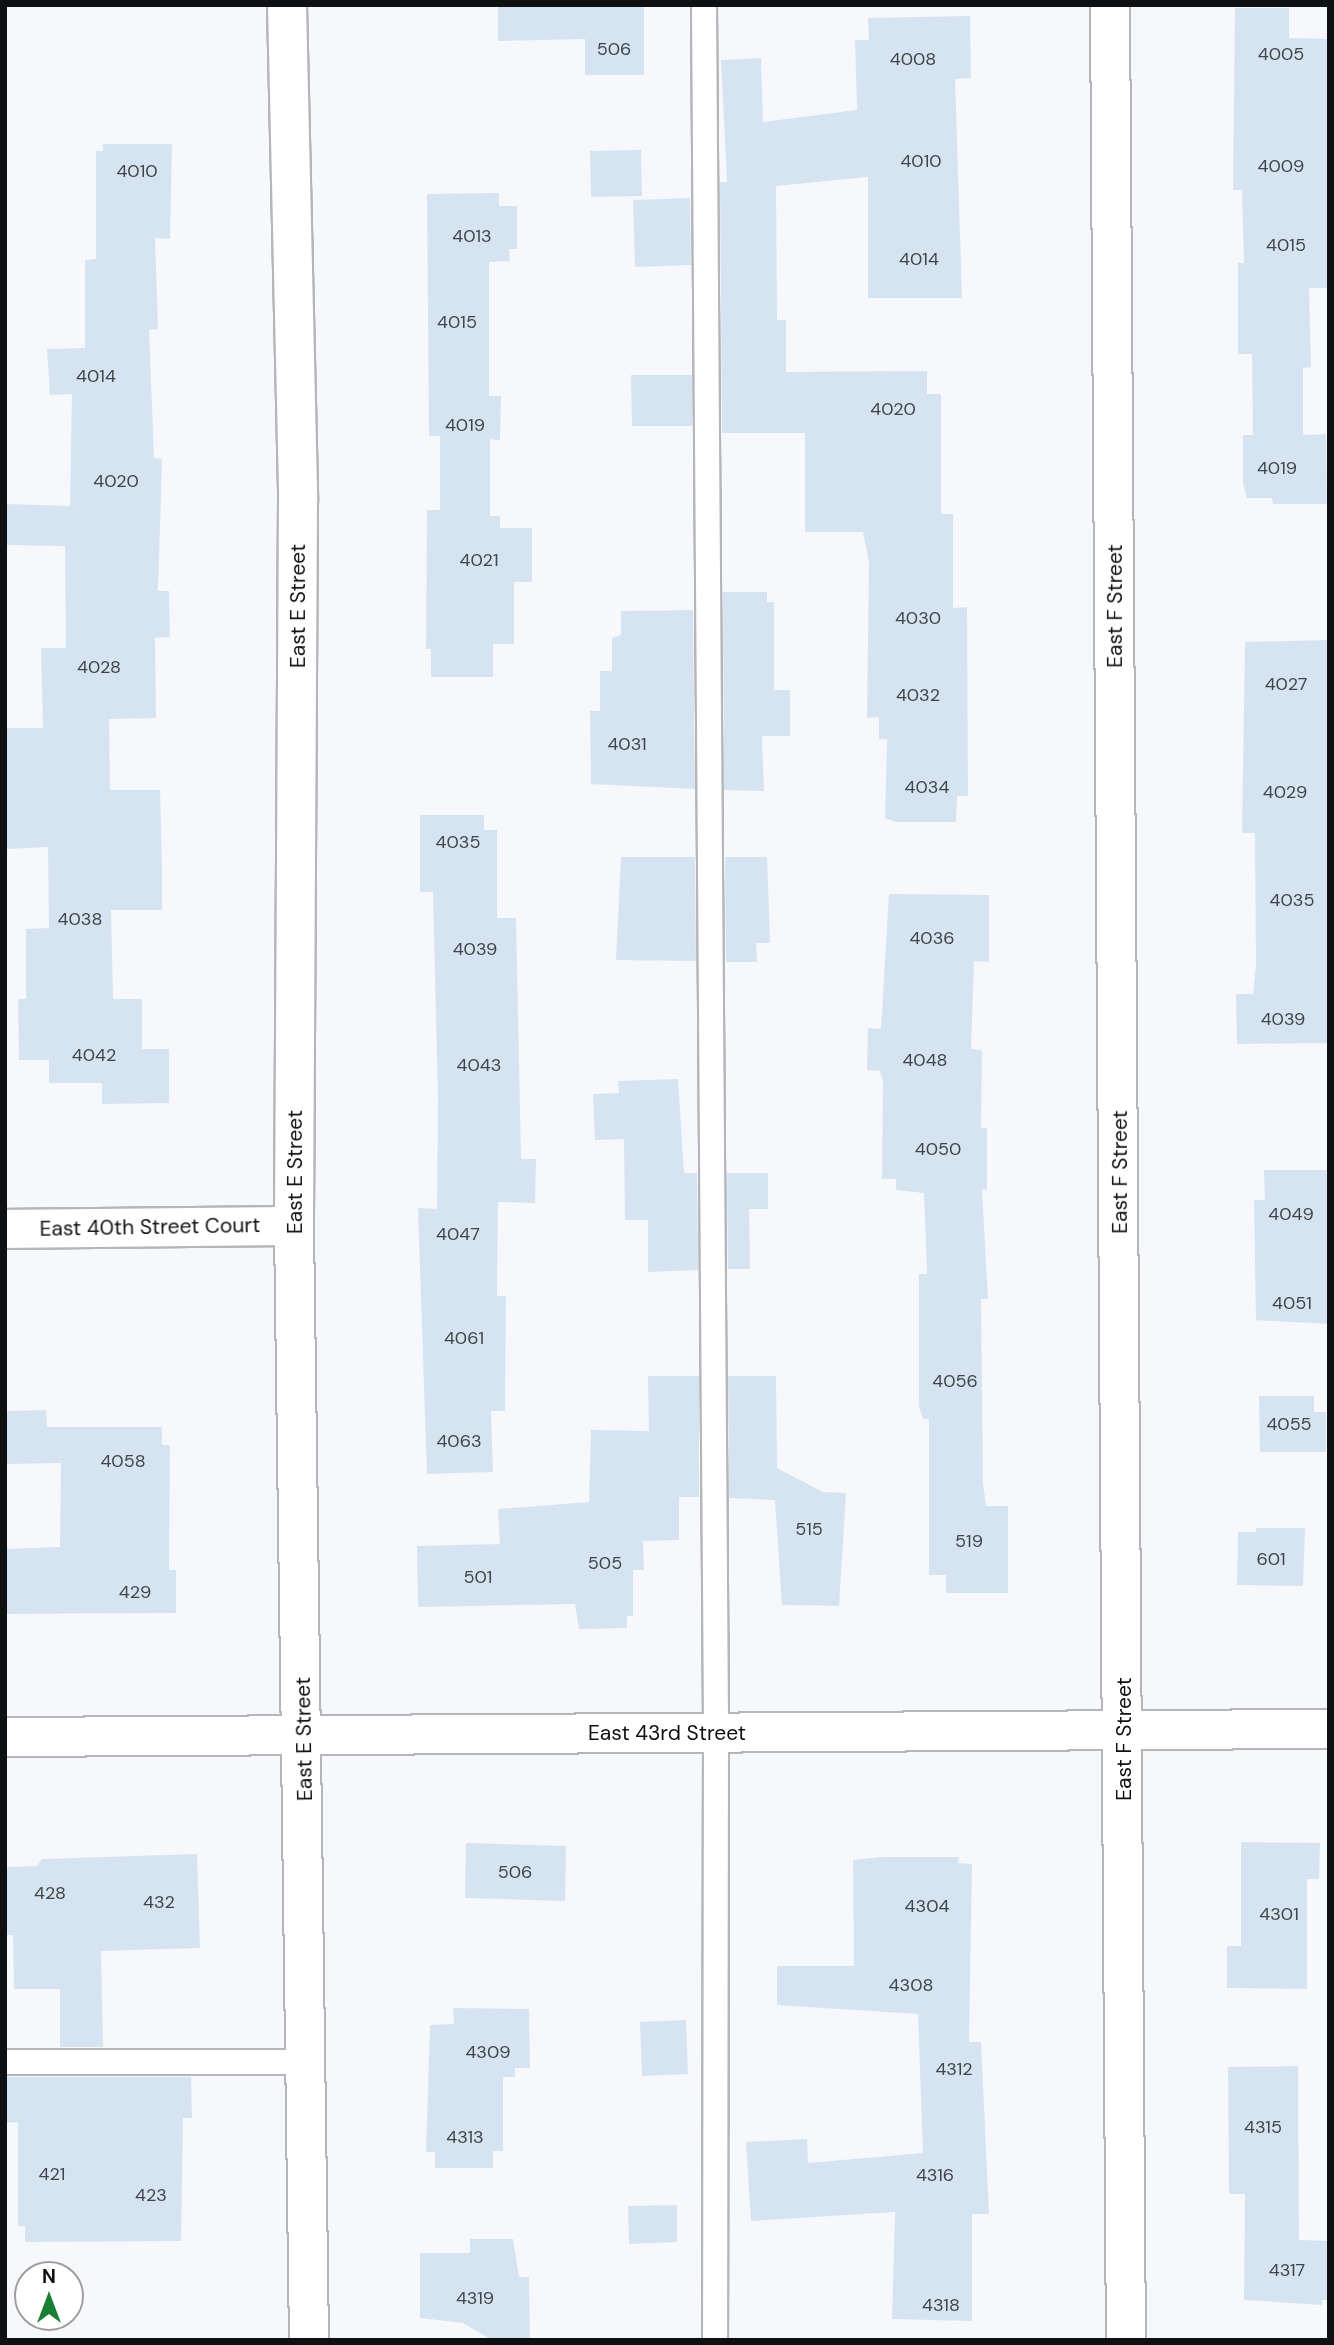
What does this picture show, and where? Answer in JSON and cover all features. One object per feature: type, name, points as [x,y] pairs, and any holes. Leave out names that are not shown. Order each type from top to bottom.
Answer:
[{"type":"street","name":"East E Street","points":[[287,5],[298,501],[294,1226],[305,1736],[309,2340]]},
{"type":"street","name":"East F Street","points":[[1110,5],[1124,1729],[1126,2340]]},
{"type":"street","name":"East 40th Street Court","points":[[5,1229],[294,1226]]},
{"type":"street","name":"East 43rd Street","points":[[5,1737],[1329,1729]]},
{"type":"lane","points":[[704,5],[716,1733],[715,2340]]},
{"type":"lane","points":[[5,2062],[307,2062]]},
{"type":"building","points":[[498,5],[644,5],[644,75],[585,75],[585,39],[498,41]]},
{"type":"building","points":[[1235,8],[1289,8],[1289,38],[1329,39],[1329,288],[1309,288],[1311,367],[1303,368],[1303,435],[1326,434],[1327,504],[1273,504],[1272,498],[1247,498],[1243,483],[1243,435],[1253,435],[1252,354],[1238,354],[1238,263],[1244,263],[1242,190],[1233,190]]},
{"type":"building","points":[[970,16],[971,78],[955,79],[962,298],[868,298],[868,177],[776,186],[777,320],[786,320],[786,372],[927,371],[927,394],[941,394],[941,514],[953,514],[953,608],[967,607],[968,796],[957,796],[956,822],[896,822],[885,818],[887,739],[879,739],[879,717],[867,718],[869,562],[863,532],[805,532],[805,433],[722,433],[720,182],[727,182],[721,60],[761,58],[763,122],[857,110],[855,40],[869,40],[868,18]]},
{"type":"building","points":[[103,144],[172,144],[170,239],[155,238],[158,329],[149,330],[154,458],[162,459],[158,591],[169,591],[170,637],[155,638],[156,718],[109,719],[110,790],[160,790],[162,910],[111,910],[113,999],[142,999],[142,1049],[169,1049],[169,1103],[102,1104],[102,1083],[49,1083],[49,1060],[19,1060],[18,999],[26,999],[26,929],[49,928],[48,847],[5,849],[5,728],[43,728],[41,648],[66,648],[65,546],[5,545],[5,504],[70,506],[72,394],[50,395],[47,349],[85,348],[85,260],[96,259],[96,151],[103,151]]},
{"type":"building","points":[[641,150],[642,196],[591,197],[590,151]]},
{"type":"building","points":[[499,193],[499,206],[517,206],[517,249],[509,249],[510,261],[489,262],[489,396],[501,396],[500,440],[490,439],[490,516],[500,516],[500,528],[532,528],[532,582],[514,582],[514,644],[493,644],[493,677],[431,677],[431,649],[426,649],[427,510],[440,510],[440,436],[429,436],[427,194]]},
{"type":"building","points":[[690,198],[691,265],[635,267],[633,200]]},
{"type":"building","points":[[631,375],[692,375],[692,426],[632,426]]},
{"type":"building","points":[[723,592],[767,592],[767,602],[774,602],[774,690],[790,690],[790,736],[762,736],[764,791],[724,790]]},
{"type":"building","points":[[693,610],[695,789],[591,784],[590,711],[600,711],[600,671],[612,671],[612,638],[621,635],[621,611]]},
{"type":"building","points":[[1329,640],[1329,1043],[1237,1044],[1236,994],[1253,994],[1256,965],[1255,833],[1242,833],[1245,642]]},
{"type":"building","points":[[420,815],[484,815],[484,830],[497,830],[497,918],[516,918],[521,1159],[536,1159],[535,1203],[498,1202],[497,1296],[506,1296],[505,1411],[491,1411],[493,1472],[427,1474],[418,1208],[437,1209],[438,1099],[433,892],[420,892]]},
{"type":"building","points":[[621,857],[695,857],[696,961],[616,960]]},
{"type":"building","points":[[725,857],[767,857],[770,943],[756,943],[757,962],[726,962]]},
{"type":"building","points":[[889,894],[989,895],[989,962],[974,961],[971,1049],[982,1050],[981,1128],[987,1128],[987,1190],[982,1189],[988,1299],[981,1299],[983,1483],[986,1506],[1008,1506],[1008,1593],[946,1593],[946,1575],[929,1575],[929,1419],[923,1419],[919,1406],[919,1274],[927,1274],[924,1193],[896,1190],[896,1179],[882,1179],[883,1081],[880,1071],[867,1070],[868,1028],[881,1029]]},
{"type":"building","points":[[678,1079],[684,1173],[697,1173],[698,1270],[648,1272],[648,1220],[625,1220],[624,1139],[595,1140],[593,1094],[619,1093],[618,1081]]},
{"type":"building","points":[[1264,1170],[1329,1170],[1329,1324],[1256,1320],[1254,1200],[1265,1200]]},
{"type":"building","points":[[727,1173],[768,1173],[768,1209],[749,1209],[750,1269],[728,1269]]},
{"type":"building","points":[[648,1376],[699,1376],[699,1497],[679,1497],[679,1540],[643,1541],[644,1570],[633,1570],[633,1616],[627,1616],[627,1628],[579,1629],[575,1604],[418,1607],[417,1546],[500,1544],[498,1509],[589,1502],[591,1430],[649,1431]]},
{"type":"building","points":[[728,1376],[776,1376],[777,1468],[823,1492],[846,1493],[839,1606],[782,1605],[775,1500],[729,1498]]},
{"type":"building","points":[[1259,1396],[1314,1396],[1314,1412],[1326,1412],[1326,1452],[1260,1452]]},
{"type":"building","points":[[46,1410],[47,1427],[162,1427],[162,1445],[170,1445],[169,1570],[176,1570],[176,1613],[5,1614],[5,1549],[60,1547],[61,1463],[5,1464],[5,1411]]},
{"type":"building","points":[[1256,1528],[1305,1528],[1303,1586],[1237,1585],[1238,1532],[1256,1532]]},
{"type":"building","points":[[1241,1842],[1320,1843],[1319,1879],[1307,1879],[1307,1989],[1227,1988],[1227,1946],[1241,1946]]},
{"type":"building","points":[[466,1843],[566,1846],[565,1901],[465,1898]]},
{"type":"building","points":[[197,1854],[200,1948],[101,1951],[103,2047],[60,2047],[60,1989],[14,1989],[13,1935],[5,1935],[5,1867],[37,1866],[42,1859]]},
{"type":"building","points":[[882,1857],[959,1857],[958,1863],[972,1864],[969,2042],[981,2042],[989,2214],[972,2214],[972,2321],[892,2319],[895,2212],[751,2221],[746,2142],[807,2139],[808,2163],[923,2153],[918,2014],[777,2005],[777,1966],[854,1966],[853,1860]]},
{"type":"building","points":[[453,2008],[529,2009],[530,2068],[515,2068],[515,2077],[503,2077],[503,2151],[493,2151],[493,2168],[435,2168],[435,2152],[426,2152],[430,2025],[454,2024]]},
{"type":"building","points":[[686,2020],[688,2074],[642,2076],[640,2022]]},
{"type":"building","points":[[1298,2066],[1299,2240],[1329,2241],[1329,2300],[1322,2300],[1322,2305],[1244,2300],[1245,2194],[1229,2194],[1228,2067]]},
{"type":"building","points":[[5,2077],[191,2077],[192,2118],[183,2118],[181,2241],[25,2242],[25,2226],[18,2226],[18,2122],[5,2123]]},
{"type":"building","points":[[677,2205],[677,2242],[629,2244],[628,2206]]},
{"type":"building","points":[[470,2239],[513,2239],[519,2277],[529,2277],[530,2340],[492,2340],[463,2323],[420,2318],[420,2253],[470,2253]]}]
